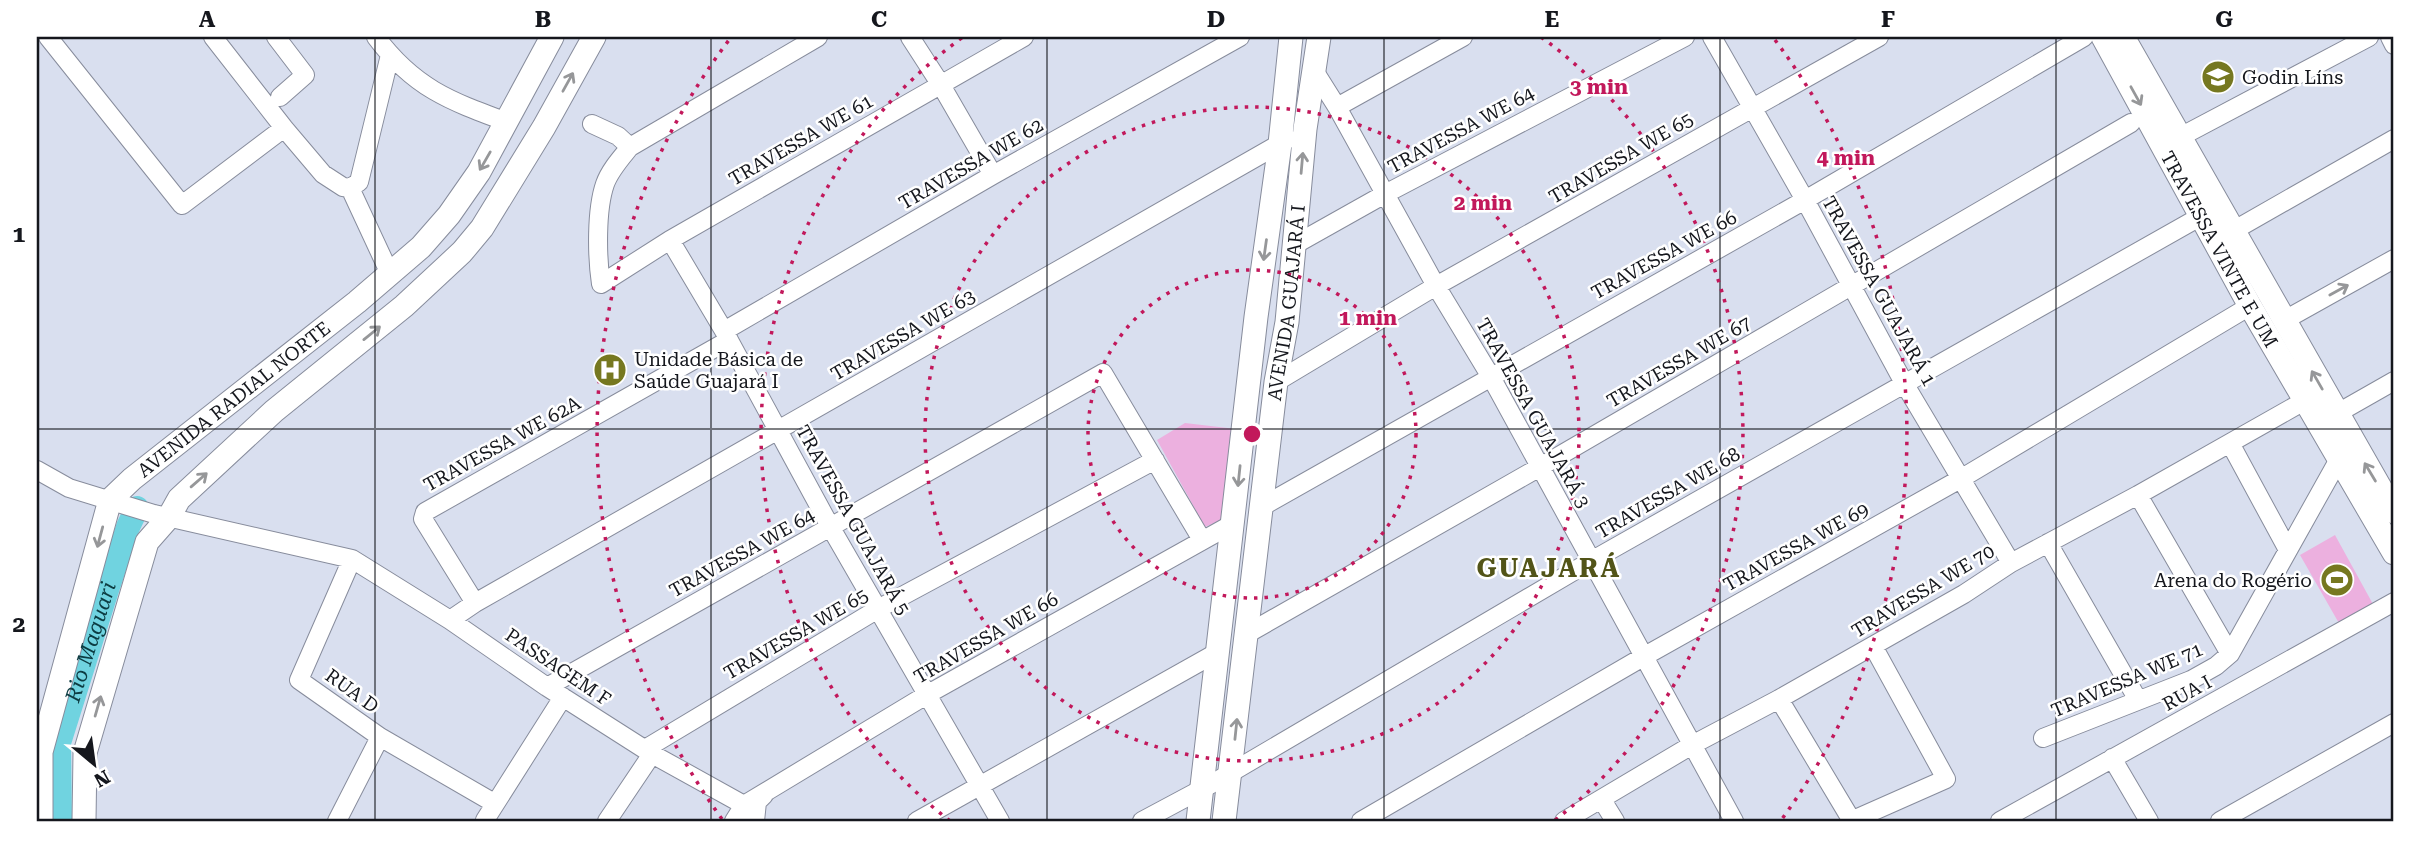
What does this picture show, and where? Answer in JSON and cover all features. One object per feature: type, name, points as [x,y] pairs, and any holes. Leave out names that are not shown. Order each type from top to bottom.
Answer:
[{"type":"main road","name":"AVENIDA RADIAL NORTE","points":[[118,503],[132,479],[421,247],[449,215],[479,172],[552,37]]},
{"type":"main road","name":"AVENIDA RADIAL NORTE","points":[[84,821],[85,754],[93,721],[147,542],[161,516],[274,411],[404,306],[462,252],[482,228],[544,127],[594,37]]},
{"type":"main road","name":"AVENIDA GUAJARÁ I","points":[[1198,821],[1291,37]]},
{"type":"main road","name":"AVENIDA GUAJARÁ I","points":[[1224,821],[1245,635],[1264,506],[1276,382],[1287,322],[1305,129],[1319,37]]},
{"type":"main road","name":"TRAVESSA VINTE E UM","points":[[2103,37],[2184,165],[2244,273],[2283,321],[2336,414],[2345,449]]},
{"type":"main road","name":"TRAVESSA VINTE E UM","points":[[2123,37],[2180,137],[2184,165]]},
{"type":"main road","name":"TRAVESSA VINTE E UM","points":[[2244,273],[2250,306],[2306,400],[2345,449]]},
{"type":"main road","points":[[2345,449],[2387,509],[2394,553]]},
{"type":"main road","points":[[41,821],[41,752],[118,503]]},
{"type":"street","points":[[48,37],[182,205],[284,128]]},
{"type":"street","points":[[213,37],[323,174],[343,187],[350,188],[359,182],[390,55]]},
{"type":"street","points":[[276,37],[305,75],[280,97]]},
{"type":"street","points":[[376,37],[390,55],[436,93],[507,122]]},
{"type":"street","points":[[592,124],[618,136],[630,147],[818,37]]},
{"type":"street","points":[[910,37],[993,176]]},
{"type":"street","name":"TRAVESSA WE 61","points":[[630,147],[611,170],[605,184],[599,222],[601,284],[670,240],[1024,37]]},
{"type":"street","name":"TRAVESSA WE 62","points":[[726,336],[993,176],[1240,37]]},
{"type":"street","points":[[1337,107],[1463,37]]},
{"type":"street","name":"TRAVESSA WE 64","points":[[1296,244],[1385,194],[1685,37]]},
{"type":"street","name":"TRAVESSA GUAJARÁ 1","points":[[1712,37],[1805,200],[1904,383],[2011,563]]},
{"type":"street","name":"TRAVESSA WE 65","points":[[1276,382],[1436,286],[1879,37]]},
{"type":"street","name":"TRAVESSA WE 66","points":[[1264,506],[1805,200],[2084,37]]},
{"type":"street","points":[[2180,137],[2369,37]]},
{"type":"street","points":[[2390,37],[2394,45]]},
{"type":"street","name":"TRAVESSA GUAJARÁ 3","points":[[1315,72],[1436,286],[1491,377],[1734,821]]},
{"type":"street","name":"TRAVESSA WE 67","points":[[1245,635],[2132,123]]},
{"type":"street","name":"TRAVESSA WE 63","points":[[450,620],[475,603],[1305,129]]},
{"type":"street","points":[[2225,236],[2394,139]]},
{"type":"street","points":[[350,188],[390,274]]},
{"type":"street","name":"TRAVESSA WE 68","points":[[1142,821],[1231,773],[1591,561],[2209,211]]},
{"type":"street","name":"TRAVESSA GUAJARÁ 5","points":[[670,240],[779,430],[831,528],[1000,821]]},
{"type":"street","points":[[2283,321],[2394,259]]},
{"type":"street","name":"TRAVESSA WE 69","points":[[1361,821],[1643,657],[1962,478],[2250,306]]},
{"type":"street","name":"TRAVESSA WE 62A","points":[[475,603],[423,519],[425,512],[726,336]]},
{"type":"street","name":"TRAVESSA WE 64","points":[[547,687],[1103,373],[1155,460]]},
{"type":"street","points":[[2336,414],[2394,381]]},
{"type":"street","name":"TRAVESSA WE 70","points":[[1564,821],[1692,745],[1964,594],[2011,563],[2306,400]]},
{"type":"street","points":[[2230,443],[2288,550]]},
{"type":"street","name":"TRAVESSA WE 71","points":[[2043,738],[2204,674],[2230,654],[2345,449]]},
{"type":"street","points":[[1155,460],[1202,540]]},
{"type":"street","name":"TRAVESSA WE 65","points":[[649,752],[663,736],[878,609],[1155,460]]},
{"type":"street","name":"PASSAGEM F","points":[[37,470],[69,488],[161,516],[352,559],[450,620],[547,687],[649,752],[744,805]]},
{"type":"street","points":[[2138,495],[2230,654]]},
{"type":"street","name":"TRAVESSA WE 66","points":[[764,795],[928,694],[1234,523]]},
{"type":"street","points":[[2048,543],[2138,700]]},
{"type":"street","name":"RUA D","points":[[352,559],[299,680],[380,737],[494,803]]},
{"type":"street","name":"RUA I","points":[[2000,821],[2394,602]]},
{"type":"street","points":[[1779,699],[1852,821],[1946,779],[1873,646]]},
{"type":"street","points":[[917,821],[1216,653]]},
{"type":"street","points":[[485,820],[563,697]]},
{"type":"street","points":[[2220,821],[2394,723]]},
{"type":"street","points":[[337,821],[380,737]]},
{"type":"street","points":[[607,821],[649,752]]},
{"type":"street","points":[[2112,758],[2149,821]]},
{"type":"street","points":[[734,821],[744,805],[764,795]]},
{"type":"street","points":[[755,821],[757,803],[764,795]]},
{"type":"street","points":[[1602,800],[1615,821]]},
{"type":"shaded area","points":[[1185,423],[1236,429],[1228,517],[1205,527],[1157,440]]},
{"type":"shaded area","name":"Arena do Rogério","points":[[2335,535],[2374,606],[2340,625],[2300,555]]},
{"type":"waterway","name":"Rio Maguari","points":[[60,821],[59,743],[107,590],[137,508]]},
{"type":"place","name":"Godin Líns","points":[[2218,77]]},
{"type":"place","name":"Unidade Básica de Saúde Guajará I","points":[[610,370]]},
{"type":"place","name":"Arena do Rogério","points":[[2337,580]]},
{"type":"district","name":"GUAJARÁ","points":[[1549,568]]}]
